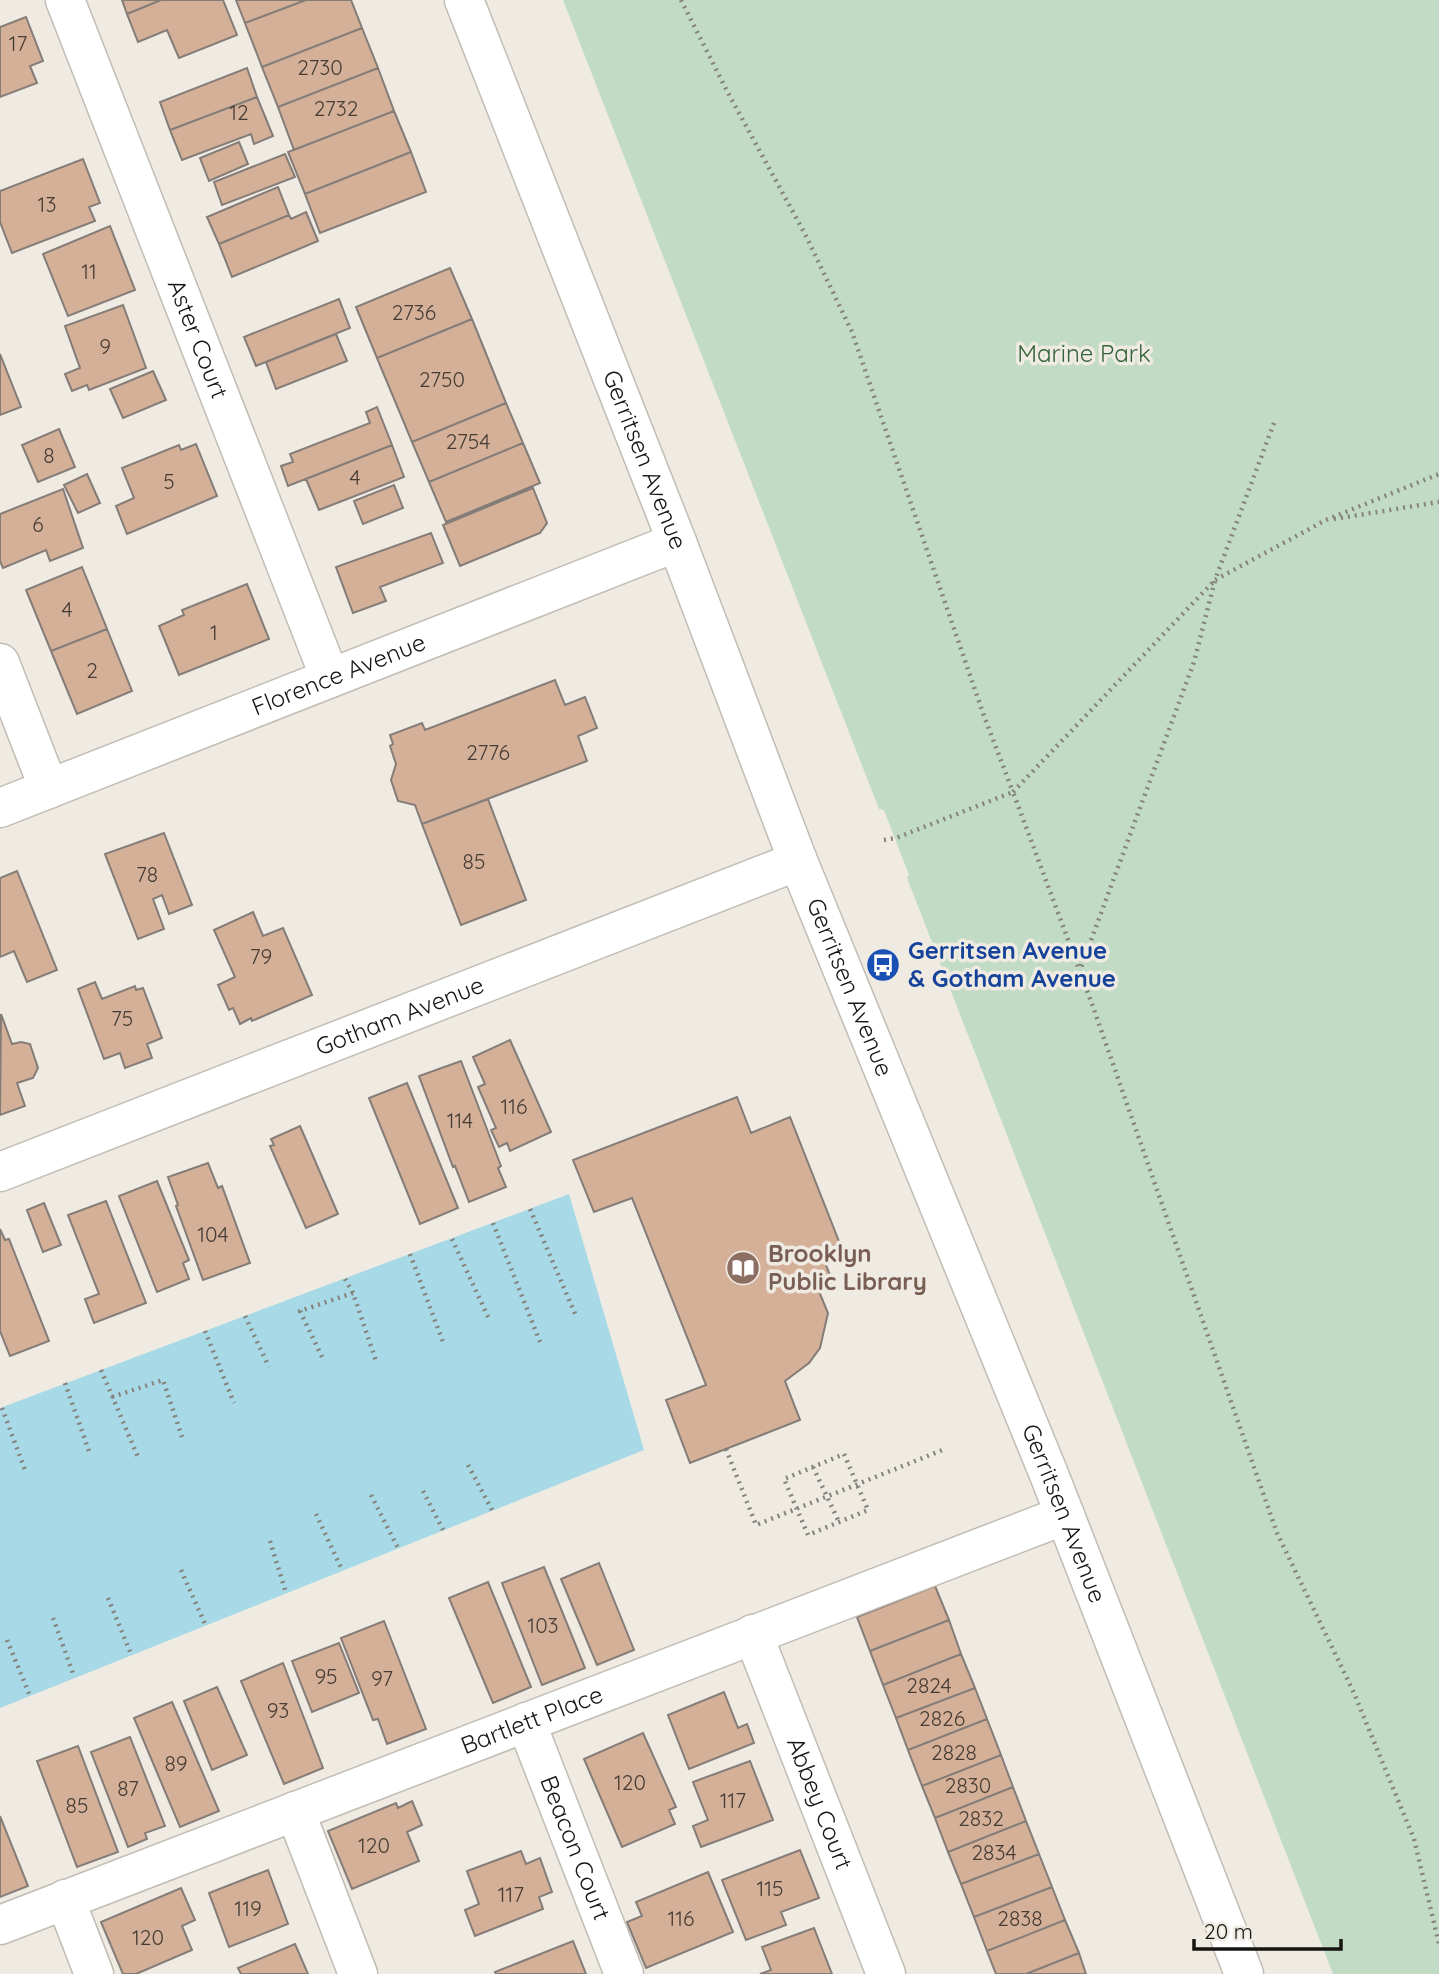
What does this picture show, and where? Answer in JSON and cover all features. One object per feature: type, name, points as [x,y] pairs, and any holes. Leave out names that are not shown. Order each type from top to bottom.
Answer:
[{"type":"street","name":"Aster Court","points":[[65,0],[330,678]]},
{"type":"street","name":"Gerritsen Avenue","points":[[464,0],[677,542],[798,861],[1065,1515],[1244,1974]]},
{"type":"street","name":"Florence Avenue","points":[[0,808],[677,542]]},
{"type":"street","points":[[0,663],[49,789]]},
{"type":"street","name":"Gotham Avenue","points":[[0,1172],[798,861]]},
{"type":"street","name":"Bartlett Place","points":[[0,1925],[1065,1515]]},
{"type":"street","name":"Abbey Court","points":[[753,1634],[886,1974]]},
{"type":"street","name":"Beacon Court","points":[[526,1722],[624,1974]]},
{"type":"street","points":[[295,1811],[358,1974]]},
{"type":"street","points":[[65,1899],[94,1974]]},
{"type":"path","points":[[681,0],[805,234],[852,332],[980,703],[1080,970],[1276,1533],[1354,1693],[1413,1839],[1439,1944]]},
{"type":"path","points":[[1080,970],[1195,662],[1215,580],[1274,423]]},
{"type":"path","points":[[884,840],[896,838],[1013,792],[1215,580],[1326,520],[1439,474]]},
{"type":"path","points":[[1326,520],[1439,502]]},
{"type":"path","points":[[530,1209],[576,1316]]},
{"type":"path","points":[[493,1223],[540,1342]]},
{"type":"path","points":[[452,1239],[489,1319]]},
{"type":"path","points":[[410,1254],[443,1342]]},
{"type":"path","points":[[345,1279],[353,1293],[376,1361]]},
{"type":"path","points":[[322,1357],[300,1311],[353,1293]]},
{"type":"path","points":[[245,1316],[269,1367]]},
{"type":"path","points":[[205,1331],[234,1403]]},
{"type":"path","points":[[101,1370],[138,1457]]},
{"type":"path","points":[[112,1397],[163,1380],[183,1437]]},
{"type":"path","points":[[65,1383],[90,1454]]},
{"type":"path","points":[[2,1408],[25,1470]]},
{"type":"path","points":[[726,1449],[756,1525],[945,1449]]},
{"type":"path","points":[[844,1454],[867,1510],[808,1535],[784,1479],[813,1467],[844,1454]]},
{"type":"path","points":[[468,1465],[492,1510]]},
{"type":"path","points":[[813,1467],[839,1522]]},
{"type":"path","points":[[423,1491],[443,1530]]},
{"type":"path","points":[[372,1495],[398,1548]]},
{"type":"path","points":[[316,1514],[342,1570]]},
{"type":"path","points":[[270,1541],[286,1592]]},
{"type":"path","points":[[181,1570],[205,1624]]},
{"type":"path","points":[[108,1598],[131,1654]]},
{"type":"path","points":[[53,1618],[74,1676]]},
{"type":"path","points":[[7,1640],[30,1696]]},
{"type":"green space","name":"Marine Park","points":[[563,0],[1439,0],[1439,1974],[1333,1974],[907,878],[909,875],[884,810],[879,809]]},
{"type":"water","points":[[569,1194],[644,1450],[0,1708],[0,1408]]},
{"type":"building","points":[[122,0],[161,0],[127,14]]},
{"type":"building","points":[[161,0],[223,0],[237,35],[179,58],[167,30],[138,42],[127,14]]},
{"type":"building","points":[[236,0],[306,0],[245,23]]},
{"type":"building","points":[[306,0],[351,0],[362,28],[262,67],[245,23]]},
{"type":"building","points":[[26,17],[43,61],[30,66],[37,83],[0,97],[0,27]]},
{"type":"building","points":[[362,28],[378,68],[278,107],[262,67]]},
{"type":"building","points":[[247,68],[257,97],[170,130],[160,102]]},
{"type":"building","points":[[378,68],[394,111],[294,150],[278,107]]},
{"type":"building","points":[[257,97],[273,136],[254,144],[251,134],[182,160],[170,130]]},
{"type":"building","points":[[394,111],[411,152],[305,194],[288,152]]},
{"type":"building","points":[[239,142],[248,164],[209,181],[200,158]]},
{"type":"building","points":[[411,152],[426,192],[320,233],[305,194]]},
{"type":"building","points":[[285,154],[295,177],[222,205],[214,182]]},
{"type":"building","points":[[83,159],[100,203],[89,207],[95,221],[12,253],[0,222],[0,191]]},
{"type":"building","points":[[278,187],[289,215],[219,244],[207,217]]},
{"type":"building","points":[[306,212],[318,241],[232,277],[219,244],[289,215],[291,219]]},
{"type":"building","points":[[110,226],[135,290],[68,316],[43,254]]},
{"type":"building","points":[[450,268],[472,319],[377,358],[356,307]]},
{"type":"building","points":[[339,299],[350,328],[256,366],[244,337]]},
{"type":"building","points":[[123,305],[146,368],[89,390],[87,385],[72,391],[65,374],[80,368],[65,326]]},
{"type":"building","points":[[472,319],[506,403],[412,442],[377,358]]},
{"type":"building","points":[[336,334],[347,361],[276,389],[266,362]]},
{"type":"building","points":[[0,354],[21,407],[0,415]]},
{"type":"building","points":[[153,371],[166,400],[123,418],[110,389]]},
{"type":"building","points":[[506,403],[523,443],[429,482],[412,442]]},
{"type":"building","points":[[377,407],[392,445],[288,486],[281,466],[293,462],[290,454],[370,423],[366,412]]},
{"type":"building","points":[[59,429],[75,467],[38,482],[22,445]]},
{"type":"building","points":[[523,443],[540,483],[446,522],[429,482]]},
{"type":"building","points":[[196,444],[217,496],[127,534],[116,506],[134,498],[122,468],[179,445],[181,450]]},
{"type":"building","points":[[392,445],[404,477],[319,510],[306,479]]},
{"type":"building","points":[[87,474],[100,503],[78,513],[64,485]]},
{"type":"building","points":[[394,485],[403,508],[363,524],[354,501]]},
{"type":"building","points":[[533,488],[547,523],[540,533],[460,566],[443,525]]},
{"type":"building","points":[[63,489],[83,548],[50,561],[46,550],[3,568],[0,561],[0,514]]},
{"type":"building","points":[[431,533],[443,563],[380,587],[386,601],[353,613],[336,567]]},
{"type":"building","points":[[82,567],[107,629],[51,651],[26,590]]},
{"type":"building","points":[[247,584],[269,639],[179,675],[159,626],[184,615],[182,610]]},
{"type":"building","points":[[107,629],[132,691],[77,714],[51,651]]},
{"type":"building","points":[[555,680],[565,705],[585,697],[597,728],[578,736],[587,761],[422,824],[415,805],[398,801],[391,780],[396,764],[390,746],[393,744],[390,735],[422,723],[425,730]]},
{"type":"building","points":[[488,799],[526,900],[461,925],[422,824]]},
{"type":"building","points":[[164,833],[192,905],[169,914],[162,895],[153,899],[164,929],[138,939],[105,854]]},
{"type":"building","points":[[17,871],[57,970],[27,982],[14,951],[0,957],[0,878]]},
{"type":"building","points":[[253,912],[263,936],[283,928],[312,995],[240,1024],[233,1008],[229,1010],[218,985],[235,977],[214,930]]},
{"type":"building","points":[[95,982],[102,999],[135,986],[136,990],[143,988],[162,1038],[147,1044],[152,1058],[125,1068],[120,1053],[104,1059],[78,989]]},
{"type":"building","points":[[1,1014],[12,1044],[30,1044],[38,1068],[33,1078],[17,1083],[25,1106],[0,1115]]},
{"type":"building","points":[[510,1040],[551,1132],[510,1151],[507,1143],[499,1147],[491,1130],[496,1128],[478,1087],[485,1084],[473,1057]]},
{"type":"building","points":[[461,1061],[501,1166],[498,1168],[506,1187],[469,1202],[419,1076]]},
{"type":"building","points":[[407,1083],[458,1208],[420,1224],[369,1098]]},
{"type":"building","name":"Brooklyn Public Library","points":[[737,1097],[751,1133],[790,1117],[840,1244],[821,1252],[833,1283],[818,1289],[828,1313],[820,1348],[809,1363],[785,1381],[800,1420],[690,1463],[666,1400],[706,1385],[632,1198],[594,1212],[573,1160]]},
{"type":"building","points":[[300,1126],[338,1214],[306,1228],[270,1146],[274,1145],[271,1139]]},
{"type":"building","points":[[208,1163],[218,1188],[222,1186],[250,1263],[203,1280],[168,1177]]},
{"type":"building","points":[[157,1181],[189,1260],[183,1263],[189,1279],[157,1292],[119,1196]]},
{"type":"building","points":[[106,1201],[146,1303],[94,1323],[85,1299],[99,1294],[68,1215]]},
{"type":"building","points":[[44,1203],[61,1245],[43,1252],[27,1210]]},
{"type":"building","points":[[0,1229],[5,1240],[9,1239],[49,1341],[10,1356],[0,1331]]},
{"type":"building","points":[[599,1563],[634,1650],[597,1665],[561,1579]]},
{"type":"building","points":[[544,1567],[585,1668],[542,1685],[502,1583]]},
{"type":"building","points":[[488,1582],[531,1687],[493,1703],[449,1598]]},
{"type":"building","points":[[935,1586],[949,1620],[870,1651],[857,1617]]},
{"type":"building","points":[[949,1620],[961,1654],[883,1685],[870,1651]]},
{"type":"building","points":[[384,1621],[426,1729],[387,1744],[378,1719],[373,1720],[341,1638]]},
{"type":"building","points":[[339,1643],[359,1693],[312,1712],[292,1661]]},
{"type":"building","points":[[961,1654],[975,1688],[896,1718],[883,1685]]},
{"type":"building","points":[[283,1663],[323,1768],[284,1784],[241,1681]]},
{"type":"building","points":[[217,1687],[247,1755],[212,1770],[184,1701]]},
{"type":"building","points":[[975,1688],[987,1719],[908,1750],[896,1718]]},
{"type":"building","points":[[724,1692],[738,1728],[747,1724],[754,1743],[689,1769],[668,1715]]},
{"type":"building","points":[[172,1702],[219,1811],[180,1827],[134,1718]]},
{"type":"building","points":[[987,1719],[1001,1755],[922,1786],[908,1750]]},
{"type":"building","points":[[643,1733],[676,1807],[669,1810],[675,1824],[622,1847],[584,1759]]},
{"type":"building","points":[[130,1737],[165,1826],[145,1833],[147,1839],[128,1847],[91,1752]]},
{"type":"building","points":[[78,1746],[118,1852],[77,1867],[37,1761]]},
{"type":"building","points":[[1001,1755],[1013,1787],[935,1818],[922,1786]]},
{"type":"building","points":[[750,1761],[773,1820],[701,1847],[693,1826],[708,1820],[693,1782]]},
{"type":"building","points":[[1013,1787],[1026,1821],[948,1852],[935,1818]]},
{"type":"building","points":[[412,1801],[422,1825],[407,1832],[419,1861],[352,1889],[328,1831],[396,1803],[398,1808]]},
{"type":"building","points":[[0,1816],[28,1886],[0,1897]]},
{"type":"building","points":[[1026,1821],[1039,1854],[961,1884],[948,1852]]},
{"type":"building","points":[[800,1850],[819,1898],[781,1912],[786,1925],[746,1940],[722,1880]]},
{"type":"building","points":[[521,1851],[526,1864],[540,1858],[552,1892],[539,1897],[543,1909],[475,1936],[465,1910],[479,1904],[467,1871]]},
{"type":"building","points":[[1039,1854],[1052,1887],[974,1917],[961,1884]]},
{"type":"building","points":[[268,1870],[288,1924],[229,1947],[209,1893]]},
{"type":"building","points":[[708,1872],[733,1932],[646,1968],[627,1922],[642,1916],[636,1902]]},
{"type":"building","points":[[1052,1887],[1065,1920],[987,1951],[974,1917]]},
{"type":"building","points":[[181,1888],[195,1920],[182,1926],[192,1950],[136,1974],[123,1974],[101,1922]]},
{"type":"building","points":[[1065,1920],[1079,1953],[1026,1974],[996,1974],[987,1951]]},
{"type":"building","points":[[814,1928],[832,1974],[760,1974],[771,1970],[762,1947]]},
{"type":"building","points":[[573,1941],[586,1974],[495,1972]]},
{"type":"building","points":[[295,1944],[308,1974],[241,1974],[238,1968]]},
{"type":"building","points":[[1079,1953],[1086,1974],[1026,1974]]},
{"type":"place","name":"Gerritsen Avenue & Gotham Avenue","points":[[883,965]]},
{"type":"place","name":"Brooklyn Public Library","points":[[743,1268]]}]
